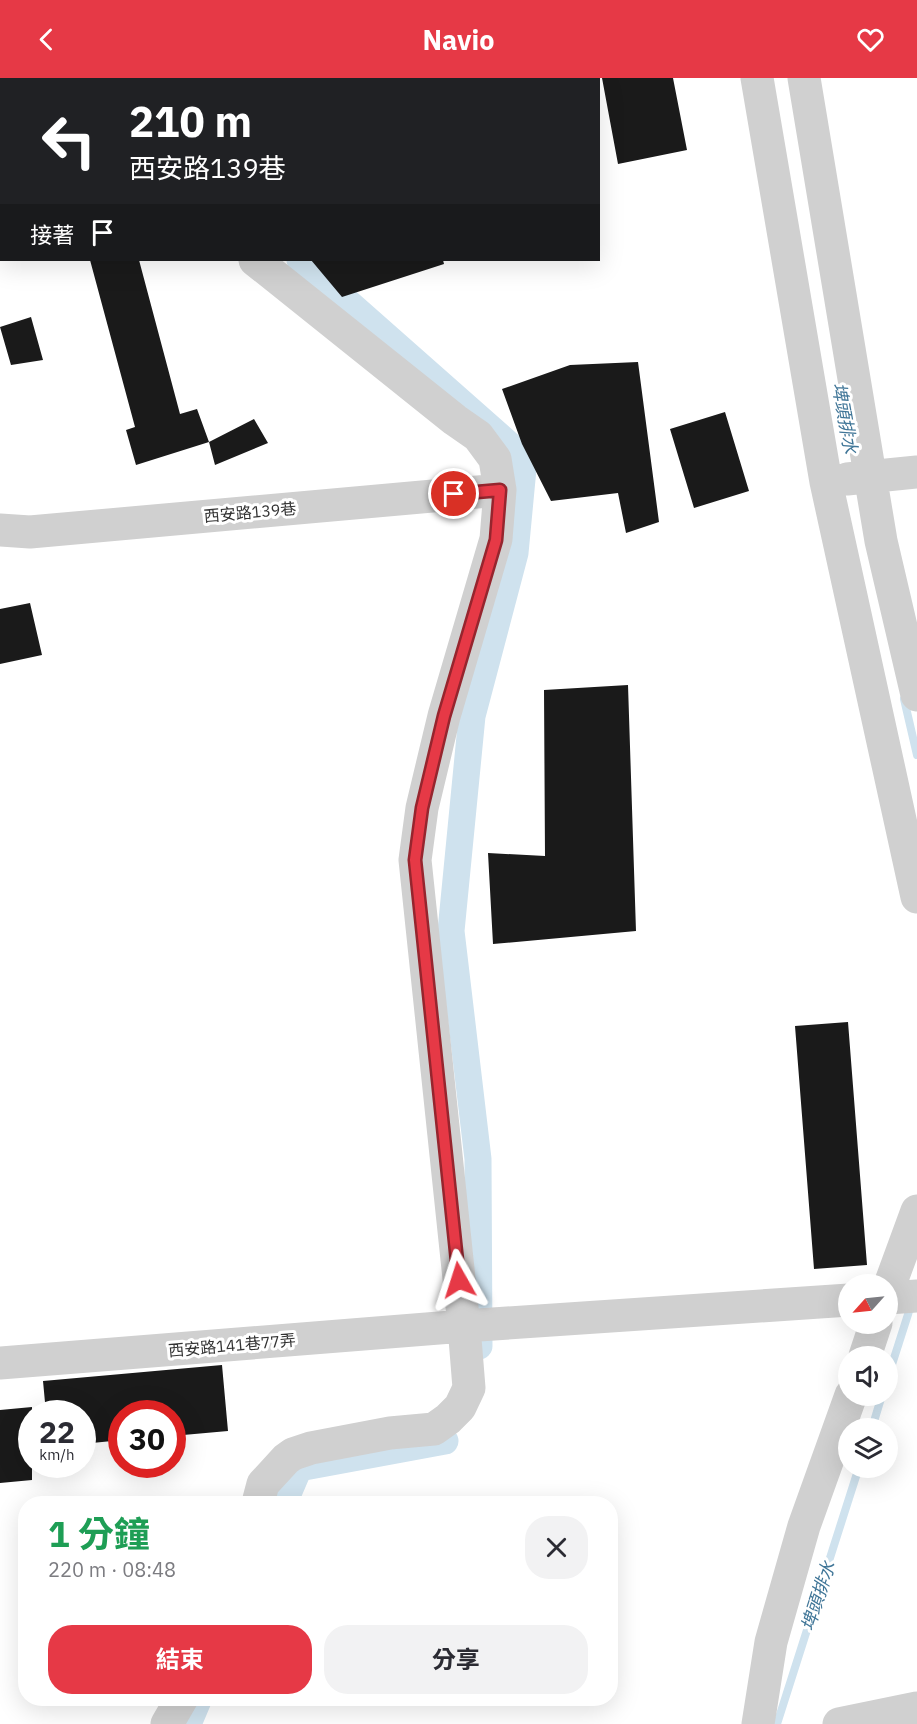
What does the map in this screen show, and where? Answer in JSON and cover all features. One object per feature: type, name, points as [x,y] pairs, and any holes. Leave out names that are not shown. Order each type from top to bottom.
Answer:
[{"type":"street","points":[[757,78],[826,482],[917,897]]},
{"type":"street","points":[[804,78],[881,541],[917,695]]},
{"type":"street","points":[[256,261],[478,436],[495,459],[500,490],[496,540],[444,716],[422,808],[415,860],[469,1388],[460,1407],[434,1429],[390,1433],[311,1448],[293,1454],[263,1484],[260,1496]]},
{"type":"street","points":[[826,482],[869,475],[917,472]]},
{"type":"street","name":"西安路139巷","points":[[0,530],[30,532],[500,490]]},
{"type":"street","points":[[894,1274],[917,1211]]},
{"type":"street","points":[[898,1297],[917,1296]]},
{"type":"street","name":"西安路141巷77弄","points":[[0,1363],[464,1326],[838,1301]]},
{"type":"street","points":[[758,1724],[771,1642],[804,1526],[847,1406]]},
{"type":"street","points":[[167,1724],[177,1706]]},
{"type":"street","points":[[839,1724],[917,1708]]},
{"type":"building","points":[[602,78],[673,78],[687,150],[618,164]]},
{"type":"building","points":[[90,261],[139,261],[180,414],[197,409],[209,442],[136,465],[126,430],[135,427]]},
{"type":"building","points":[[312,261],[443,261],[444,264],[342,297]]},
{"type":"building","points":[[31,317],[43,360],[11,365],[0,327]]},
{"type":"building","points":[[638,362],[659,522],[626,533],[618,493],[551,501],[522,444],[502,389],[570,365]]},
{"type":"building","points":[[725,412],[749,491],[694,508],[670,429]]},
{"type":"building","points":[[254,419],[268,443],[215,465],[209,442]]},
{"type":"building","points":[[30,603],[42,655],[0,664],[0,609]]},
{"type":"building","points":[[628,685],[636,931],[493,944],[488,853],[545,856],[544,690]]},
{"type":"building","points":[[848,1022],[867,1265],[814,1269],[795,1026]]},
{"type":"building","points":[[222,1365],[228,1431],[186,1435],[186,1400],[108,1400],[108,1441],[96,1443],[96,1400],[45,1400],[43,1381]]},
{"type":"building","points":[[18,1408],[18,1478],[32,1478],[32,1480],[0,1483],[0,1410]]},
{"type":"waterway","points":[[301,261],[524,458],[515,553],[472,716],[451,931],[478,1159],[479,1346]]},
{"type":"waterway","name":"埤頭排水","points":[[904,699],[917,755]]},
{"type":"waterway","name":"埤頭排水","points":[[898,1346],[911,1305]]},
{"type":"waterway","name":"埤頭排水","points":[[875,1418],[879,1406]]},
{"type":"waterway","points":[[287,1496],[299,1468],[445,1441]]},
{"type":"waterway","name":"埤頭排水","points":[[777,1724],[855,1478]]},
{"type":"waterway","points":[[188,1724],[196,1706]]},
{"type":"route","points":[[454,494],[500,490],[496,540],[444,716],[422,808],[415,860],[459,1280]]}]
